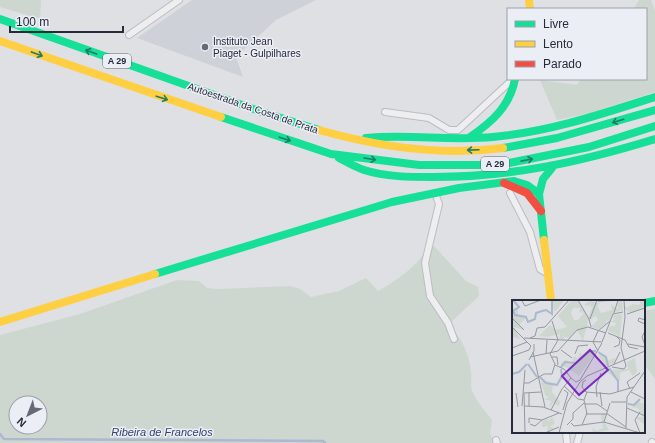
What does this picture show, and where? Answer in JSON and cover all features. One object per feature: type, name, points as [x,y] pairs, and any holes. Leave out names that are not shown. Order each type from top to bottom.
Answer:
[{"type":"main road","name":"Autoestrada da Costa de Prata","points":[[1,20],[290,123],[355,139],[401,148],[468,151],[496,149],[583,132],[655,110]]},
{"type":"main road","name":"Autoestrada da Costa de Prata","points":[[0,41],[125,85],[331,154],[419,165],[488,165],[509,163],[563,153],[655,126]]},
{"type":"main road","points":[[468,138],[487,126],[503,110],[512,95],[514,80]]},
{"type":"main road","name":"A 29","points":[[355,139],[391,135],[468,138],[508,135],[561,125],[655,97]]},
{"type":"main road","name":"A 29","points":[[331,154],[363,169],[411,177],[468,178],[522,173],[552,168],[591,159],[655,139]]},
{"type":"main road","points":[[539,194],[543,179],[552,168]]},
{"type":"main road","points":[[0,322],[392,202],[459,188],[504,183],[511,180],[518,180],[528,185],[539,194],[542,203],[541,211],[552,300]]},
{"type":"main road","points":[[504,183],[527,193],[541,211]]},
{"type":"main road","points":[[645,303],[655,301]]},
{"type":"street","points":[[130,35],[179,0]]},
{"type":"street","points":[[385,112],[429,118],[449,130],[458,130],[513,80]]},
{"type":"street","points":[[435,193],[439,204],[426,263],[430,296],[448,323],[454,339]]},
{"type":"street","points":[[510,193],[530,232],[540,269],[548,274]]},
{"type":"street","points":[[566,433],[567,443]]},
{"type":"street","points":[[577,443],[580,433]]},
{"type":"shaded area","points":[[0,0],[41,0],[40,19],[0,7]]},
{"type":"shaded area","name":"Instituto Jean Piaget - Gulpilhares","points":[[192,0],[316,0],[276,20],[236,57],[243,77],[137,38]]},
{"type":"shaded area","points":[[639,0],[651,0],[655,10],[655,92],[590,113],[557,120],[540,80],[577,85],[580,80],[647,80],[647,8],[635,8]]},
{"type":"shaded area","points":[[428,246],[434,246],[466,281],[478,287],[479,296],[448,325],[461,340],[467,352],[471,372],[472,391],[492,420],[490,434],[495,443],[0,443],[0,335],[80,314],[177,280],[199,281],[207,288],[218,289],[290,286],[300,289],[311,297],[339,291],[366,278],[378,291],[407,272],[419,260]]},
{"type":"shaded area","points":[[655,309],[655,379],[645,365],[645,311]]},
{"type":"waterway","name":"Ribeira de Francelos","points":[[0,434],[4,439],[323,441],[325,443]]},
{"type":"traffic: fast","points":[[0,19],[262,112],[319,130]]},
{"type":"traffic: fast","points":[[470,137],[493,119],[499,112],[513,89],[515,80]]},
{"type":"traffic: fast","points":[[366,138],[477,138],[514,135],[575,122],[655,97]]},
{"type":"traffic: fast","points":[[503,148],[557,138],[655,110]]},
{"type":"traffic: fast","points":[[221,117],[331,154],[419,165],[488,165],[509,163],[589,147],[655,126]]},
{"type":"traffic: fast","points":[[339,158],[361,169],[381,174],[416,177],[462,176],[546,167],[600,155],[655,139]]},
{"type":"traffic: fast","points":[[539,194],[543,179],[552,168]]},
{"type":"traffic: fast","points":[[155,274],[392,202],[459,188],[514,181],[527,185],[539,194],[544,240]]},
{"type":"traffic: fast","points":[[645,303],[655,301]]},
{"type":"traffic: slow","points":[[529,0],[530,8]]},
{"type":"traffic: slow","points":[[0,41],[221,117]]},
{"type":"traffic: slow","points":[[319,130],[364,141],[411,148],[457,151],[503,148]]},
{"type":"traffic: slow","points":[[544,240],[551,300]]},
{"type":"traffic: slow","points":[[0,322],[155,274]]},
{"type":"traffic: jam","points":[[504,183],[527,193],[541,211]]},
{"type":"place","name":"Instituto Jean Piaget - Gulpilhares","points":[[205,47]]}]
